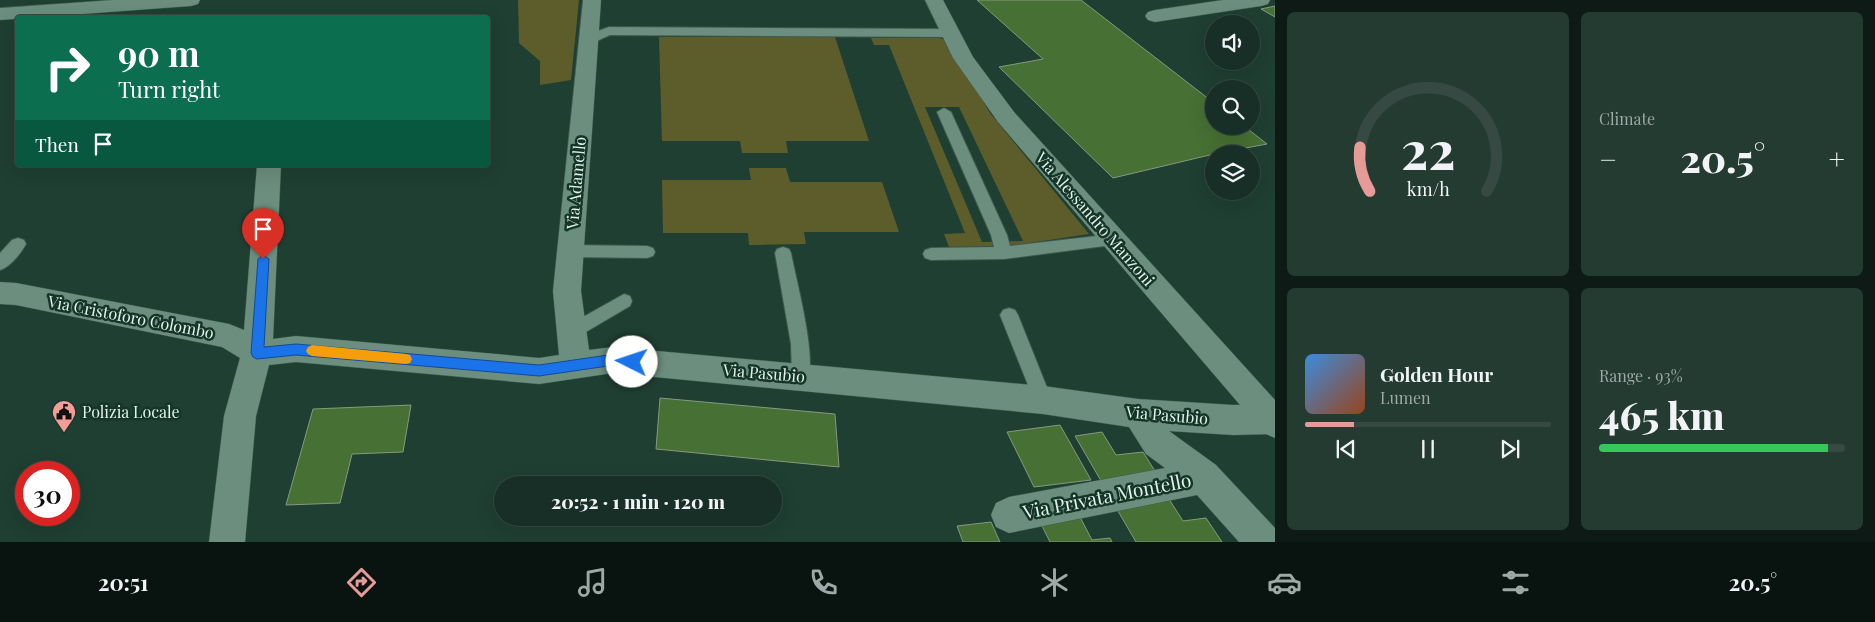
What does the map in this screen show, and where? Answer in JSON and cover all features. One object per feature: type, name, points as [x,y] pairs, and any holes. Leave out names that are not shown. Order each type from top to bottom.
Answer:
[{"type":"street","points":[[0,14],[192,0]]},
{"type":"street","name":"Via Adamello","points":[[575,366],[573,331],[567,291],[592,0]]},
{"type":"street","name":"Via Alessandro Manzoni","points":[[934,0],[963,58],[1006,117],[1274,421]]},
{"type":"street","points":[[1155,16],[1261,0]]},
{"type":"street","points":[[228,542],[240,416],[257,353],[269,167]]},
{"type":"street","name":"Via Cristoforo Colombo","points":[[0,293],[16,294],[228,336],[257,353]]},
{"type":"street","name":"Via Pasubio","points":[[257,353],[296,349],[539,371],[613,360],[1043,400],[1138,414],[1274,421]]},
{"type":"street","points":[[1138,414],[1158,443],[1204,477],[1263,542]]},
{"type":"street","name":"Via Privata Montello","points":[[1009,515],[1204,477]]},
{"type":"lane","points":[[588,41],[599,34],[609,31],[951,33]]},
{"type":"lane","points":[[944,112],[999,235],[1004,253]]},
{"type":"lane","points":[[931,254],[1004,253],[1114,240]]},
{"type":"lane","points":[[0,264],[18,244]]},
{"type":"lane","points":[[570,251],[648,252]]},
{"type":"lane","points":[[783,253],[800,344],[801,376]]},
{"type":"lane","points":[[573,331],[624,301]]},
{"type":"lane","points":[[1009,315],[1043,400]]},
{"type":"shaded area","points":[[518,0],[579,0],[571,80],[540,85],[540,61],[519,43]]},
{"type":"shaded area","points":[[659,37],[835,37],[869,141],[786,141],[788,153],[742,153],[740,141],[662,141]]},
{"type":"shaded area","points":[[871,38],[940,38],[947,40],[990,113],[1089,234],[1009,246],[949,247],[944,234],[965,233],[889,45],[874,45]],"holes":[[[925,107],[959,107],[1023,241],[982,242]]]},
{"type":"shaded area","points":[[749,168],[786,168],[790,182],[882,182],[899,232],[804,232],[806,244],[749,245],[748,233],[663,233],[662,180],[751,180]]},
{"type":"building","points":[[977,0],[1081,0],[1205,96],[1205,135],[1256,135],[1267,144],[1205,145],[1205,156],[1113,178],[999,67],[1043,59]]},
{"type":"building","points":[[1275,6],[1275,17],[1261,9]]},
{"type":"building","points":[[660,398],[835,414],[839,467],[656,449]]},
{"type":"building","points":[[411,405],[403,452],[352,454],[340,503],[286,505],[313,409]]},
{"type":"building","points":[[1060,425],[1091,480],[1034,487],[1007,432]]},
{"type":"building","points":[[1102,432],[1116,455],[1143,452],[1160,479],[1104,486],[1075,436]]},
{"type":"building","points":[[1169,499],[1183,521],[1206,518],[1222,542],[1136,542],[1115,506]]},
{"type":"building","points":[[1080,517],[1092,540],[1110,538],[1112,542],[1050,542],[1040,522]]},
{"type":"building","points":[[991,522],[1000,542],[963,542],[957,526]]},
{"type":"slow traffic","points":[[312,351],[406,359]]},
{"type":"place","name":"Polizia Locale","points":[[64,433]]},
{"type":"route","points":[[263,259],[257,353],[296,349],[539,371],[608,360],[632,362]]}]
